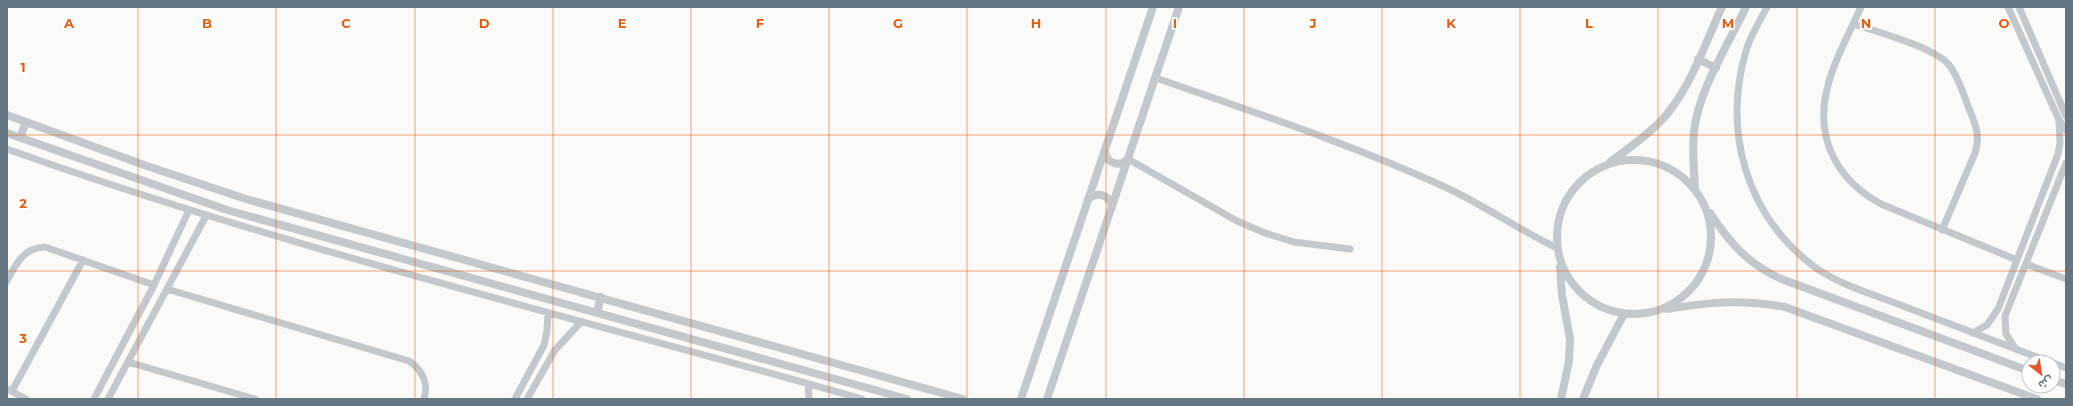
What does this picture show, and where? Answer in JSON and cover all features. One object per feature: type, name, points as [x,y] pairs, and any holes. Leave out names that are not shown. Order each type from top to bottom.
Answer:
[{"type":"street","points":[[1021,399],[1153,7]]},
{"type":"street","points":[[1048,399],[1179,7]]},
{"type":"street","points":[[1560,399],[1569,362],[1570,339],[1562,295],[1557,248],[1557,228],[1566,200],[1579,183],[1644,137],[1659,123],[1682,91],[1722,7]]},
{"type":"street","points":[[1695,189],[1694,148],[1697,115],[1702,99],[1716,68],[1746,7]]},
{"type":"street","points":[[1767,7],[1747,49],[1738,82],[1736,113],[1744,163],[1751,185],[1771,223],[1786,241],[1813,265],[1850,286],[2028,354]]},
{"type":"street","points":[[1861,7],[1829,82],[1824,104],[1824,122],[1831,151],[1848,181],[1868,197],[1942,230],[2017,260]]},
{"type":"street","points":[[2008,7],[2059,120],[2066,130]]},
{"type":"street","points":[[2020,7],[2066,116]]},
{"type":"street","points":[[1854,24],[1937,55],[1949,66],[1962,91],[1977,128],[1978,147],[1942,230]]},
{"type":"street","points":[[1698,59],[1716,68]]},
{"type":"street","points":[[1156,78],[1294,126],[1381,159],[1469,199],[1501,216],[1535,238],[1557,248]]},
{"type":"street","points":[[7,115],[144,165],[246,199],[602,297],[963,399]]},
{"type":"street","points":[[1973,333],[1988,325],[1994,317],[2058,154],[2060,143],[2059,120]]},
{"type":"street","points":[[20,137],[26,122]]},
{"type":"street","points":[[7,133],[227,210],[907,399]]},
{"type":"street","points":[[7,149],[206,216],[548,313],[690,350],[862,399]]},
{"type":"street","points":[[1105,151],[1106,158],[1112,162],[1122,163],[1128,159]]},
{"type":"street","points":[[1128,159],[1237,220],[1258,230],[1294,242],[1350,250]]},
{"type":"street","points":[[1603,166],[1623,161],[1653,162],[1672,170],[1695,189],[1705,207],[1736,250],[1764,271],[1786,281],[2021,368]]},
{"type":"street","points":[[2015,349],[2006,334],[2004,322],[2066,163]]},
{"type":"street","points":[[1088,198],[1094,195],[1101,195],[1107,198],[1112,206]]},
{"type":"street","points":[[1654,312],[1681,298],[1701,275],[1709,256],[1711,241],[1710,226],[1705,207]]},
{"type":"street","points":[[94,399],[154,285],[189,210]]},
{"type":"street","points":[[108,399],[206,216]]},
{"type":"street","points":[[7,281],[22,256],[36,248],[53,249],[154,285]]},
{"type":"street","points":[[1559,258],[1567,277],[1583,296],[1605,309],[1624,314],[1654,312],[1710,302],[1735,301],[1760,302],[1785,307],[2037,399]]},
{"type":"street","points":[[26,399],[9,390],[83,260]]},
{"type":"street","points":[[2026,264],[2066,279]]},
{"type":"street","points":[[167,289],[409,361],[421,371],[424,378],[426,386],[424,399]]},
{"type":"street","points":[[597,312],[602,297]]},
{"type":"street","points":[[515,399],[544,345],[547,332],[548,313]]},
{"type":"street","points":[[1583,399],[1597,365],[1624,314]]},
{"type":"street","points":[[527,399],[555,350],[581,322]]},
{"type":"street","points":[[128,362],[255,399]]},
{"type":"street","points":[[808,384],[810,399]]},
{"type":"street","points":[[833,399],[839,392]]}]
